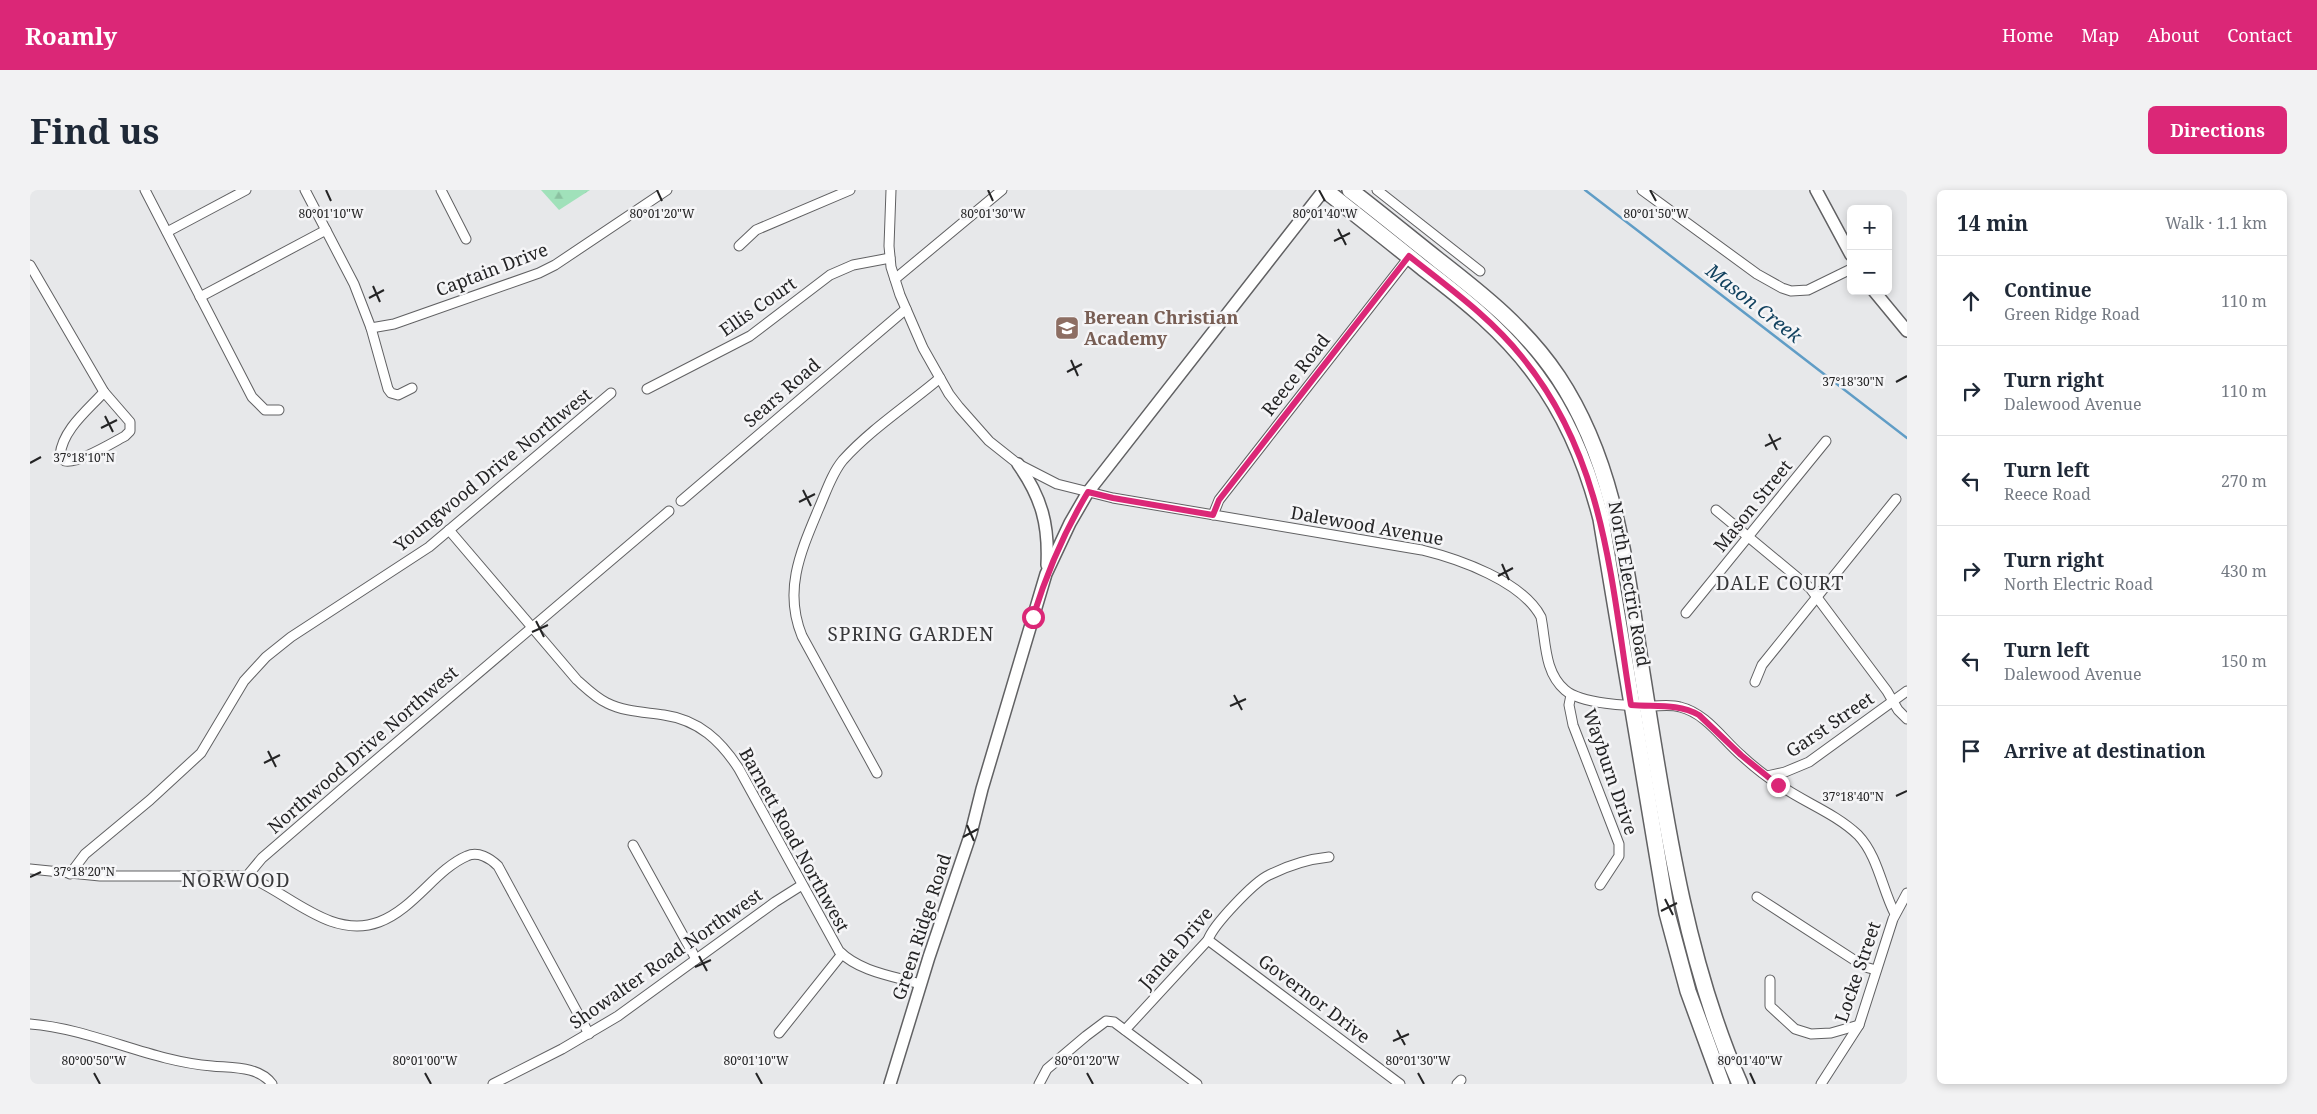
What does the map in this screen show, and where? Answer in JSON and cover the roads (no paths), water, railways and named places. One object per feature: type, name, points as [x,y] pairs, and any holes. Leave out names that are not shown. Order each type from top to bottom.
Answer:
[{"type":"main road","name":"North Electric Road","points":[[1324,190],[1474,308],[1501,333],[1537,376],[1570,430],[1588,473],[1601,519],[1667,913],[1688,992],[1722,1084]]},
{"type":"main road","name":"North Electric Road","points":[[1350,190],[1485,296],[1525,335],[1558,377],[1585,424],[1602,466],[1614,506],[1648,706],[1694,951],[1710,1005],[1740,1084]]},
{"type":"street","points":[[145,190],[252,397],[265,410],[279,410]]},
{"type":"street","points":[[167,232],[246,190]]},
{"type":"street","points":[[305,190],[354,284],[370,328],[388,390],[398,395],[412,388]]},
{"type":"street","points":[[441,190],[466,239]]},
{"type":"street","name":"Captain Drive","points":[[370,328],[394,324],[539,272],[570,256],[667,190]]},
{"type":"street","points":[[739,246],[756,230],[850,190]]},
{"type":"street","name":"Dalewood Avenue","points":[[891,190],[890,258],[894,279],[906,309],[940,378],[959,407],[989,441],[1018,464],[1058,484],[1113,498],[1422,550],[1459,561],[1517,590],[1537,610],[1544,630],[1549,666],[1557,682],[1571,694]]},
{"type":"street","points":[[894,279],[1002,190]]},
{"type":"street","name":"Green Ridge Road","points":[[890,1084],[920,984],[971,833],[1046,574],[1070,523],[1088,492],[1324,190]]},
{"type":"street","points":[[1376,190],[1480,271]]},
{"type":"street","points":[[1642,190],[1756,274],[1782,288],[1808,290],[1847,271]]},
{"type":"street","points":[[1816,190],[1848,250]]},
{"type":"street","points":[[200,297],[326,230]]},
{"type":"street","points":[[1420,246],[1431,232]]},
{"type":"street","name":"Reece Road","points":[[1213,515],[1225,493],[1409,256]]},
{"type":"street","name":"Ellis Court","points":[[647,389],[750,336],[830,275],[853,265],[890,258]]},
{"type":"street","points":[[30,265],[104,392],[130,422],[130,431],[125,436],[81,458],[70,462],[65,461],[62,458],[61,451],[70,431],[104,392]]},
{"type":"street","points":[[1877,295],[1907,331]]},
{"type":"street","name":"Sears Road","points":[[680,501],[906,309]]},
{"type":"street","points":[[877,773],[802,636],[796,621],[794,605],[795,576],[798,558],[832,478],[842,461],[940,378]]},
{"type":"street","name":"Youngwood Drive Northwest","points":[[70,874],[85,854],[150,800],[201,752],[244,681],[266,657],[291,637],[405,564],[449,530],[611,393]]},
{"type":"street","name":"Mason Street","points":[[1686,613],[1826,441]]},
{"type":"street","points":[[1018,464],[1032,487],[1044,514],[1048,550],[1046,574]]},
{"type":"street","points":[[1755,682],[1762,665],[1896,499]]},
{"type":"street","points":[[1716,510],[1810,588],[1907,719]]},
{"type":"street","name":"Northwood Drive Northwest","points":[[247,876],[262,858],[669,512]]},
{"type":"street","name":"Barnett Road Northwest","points":[[449,530],[577,680],[603,700],[624,709],[680,719],[700,728],[718,741],[739,769],[832,942],[842,954],[864,968],[920,984]]},
{"type":"street","name":"Garst Street","points":[[1766,776],[1785,772],[1809,762],[1907,691]]},
{"type":"street","points":[[1571,694],[1588,700],[1631,705],[1681,707],[1699,715],[1766,776],[1858,836],[1871,855],[1895,914]]},
{"type":"street","name":"Wayburn Drive","points":[[1571,694],[1569,705],[1573,725],[1619,844],[1620,856],[1600,885]]},
{"type":"street","points":[[633,845],[696,959]]},
{"type":"street","points":[[30,869],[70,874],[247,876],[334,922],[349,926],[365,926],[389,918],[402,910],[453,865],[466,856],[479,855],[486,857],[498,866],[589,1034]]},
{"type":"street","name":"Janda Drive","points":[[1125,1030],[1208,940],[1216,925],[1263,879],[1310,860],[1329,857]]},
{"type":"street","name":"Showalter Road Northwest","points":[[494,1084],[589,1034],[802,885]]},
{"type":"street","name":"Locke Street","points":[[1821,1084],[1859,1025],[1895,914],[1907,893]]},
{"type":"street","points":[[1757,897],[1865,967],[1876,970]]},
{"type":"street","name":"Governor Drive","points":[[1208,940],[1400,1084]]},
{"type":"street","points":[[779,1033],[842,954]]},
{"type":"street","points":[[1770,980],[1770,1006],[1795,1028],[1818,1034],[1859,1025]]},
{"type":"street","points":[[1039,1084],[1047,1069],[1106,1021],[1114,1022],[1197,1084]]},
{"type":"street","points":[[30,1024],[72,1030],[179,1062],[245,1069],[264,1076],[272,1084]]},
{"type":"waterway","name":"Mason Creek","points":[[1585,190],[1907,438]]},
{"type":"place","name":"Berean Christian Academy","points":[[1067,328]]},
{"type":"district","name":"DALE COURT","points":[[1780,583]]},
{"type":"district","name":"SPRING GARDEN","points":[[911,634]]},
{"type":"district","name":"NORWOOD","points":[[236,880]]}]
